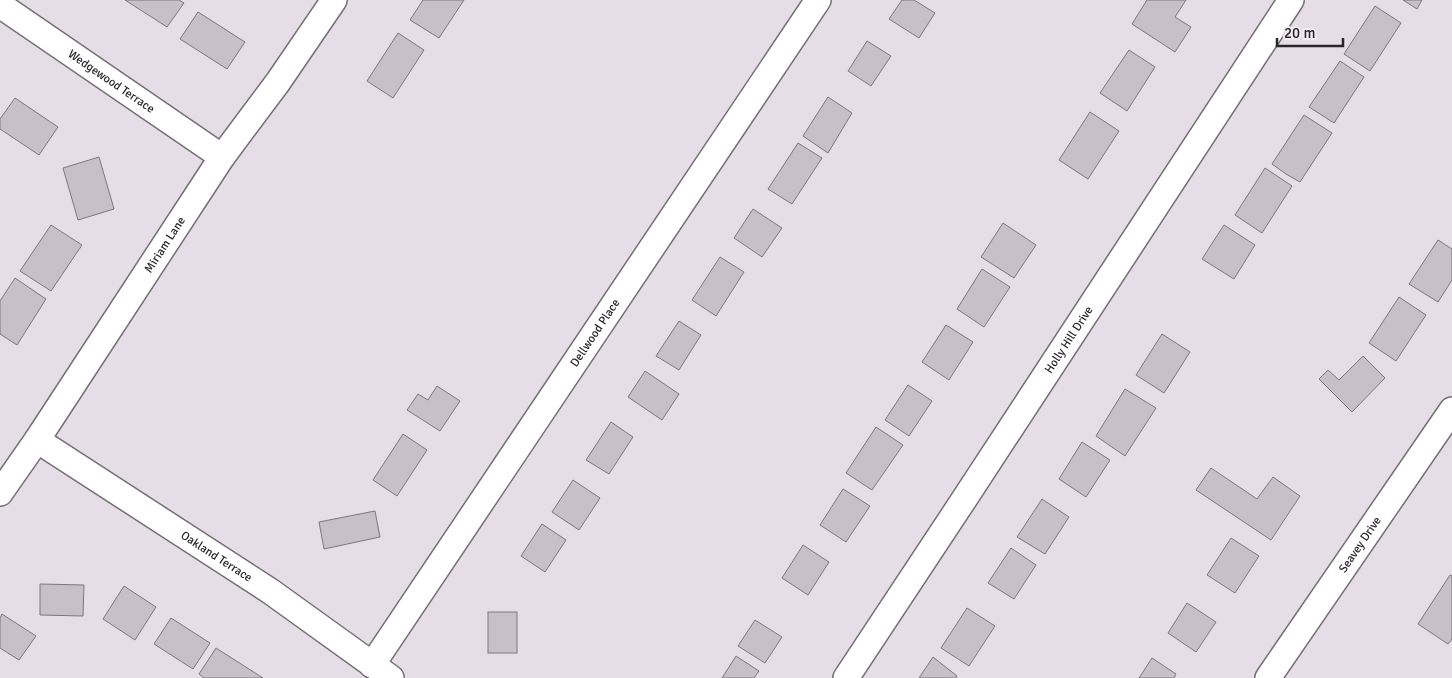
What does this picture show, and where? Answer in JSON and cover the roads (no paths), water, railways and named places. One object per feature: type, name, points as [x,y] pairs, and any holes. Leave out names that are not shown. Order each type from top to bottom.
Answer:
[{"type":"street","name":"Miriam Lane","points":[[0,493],[37,440],[222,157],[278,82],[334,0]]},
{"type":"street","name":"Dellwood Place","points":[[382,671],[818,0]]},
{"type":"street","name":"Holly Hill Drive","points":[[846,678],[1291,0]]},
{"type":"street","name":"Wedgewood Terrace","points":[[0,5],[222,157]]},
{"type":"street","name":"Seavey Drive","points":[[1268,678],[1452,410]]},
{"type":"street","name":"Oakland Terrace","points":[[37,440],[270,591],[382,671]]}]
